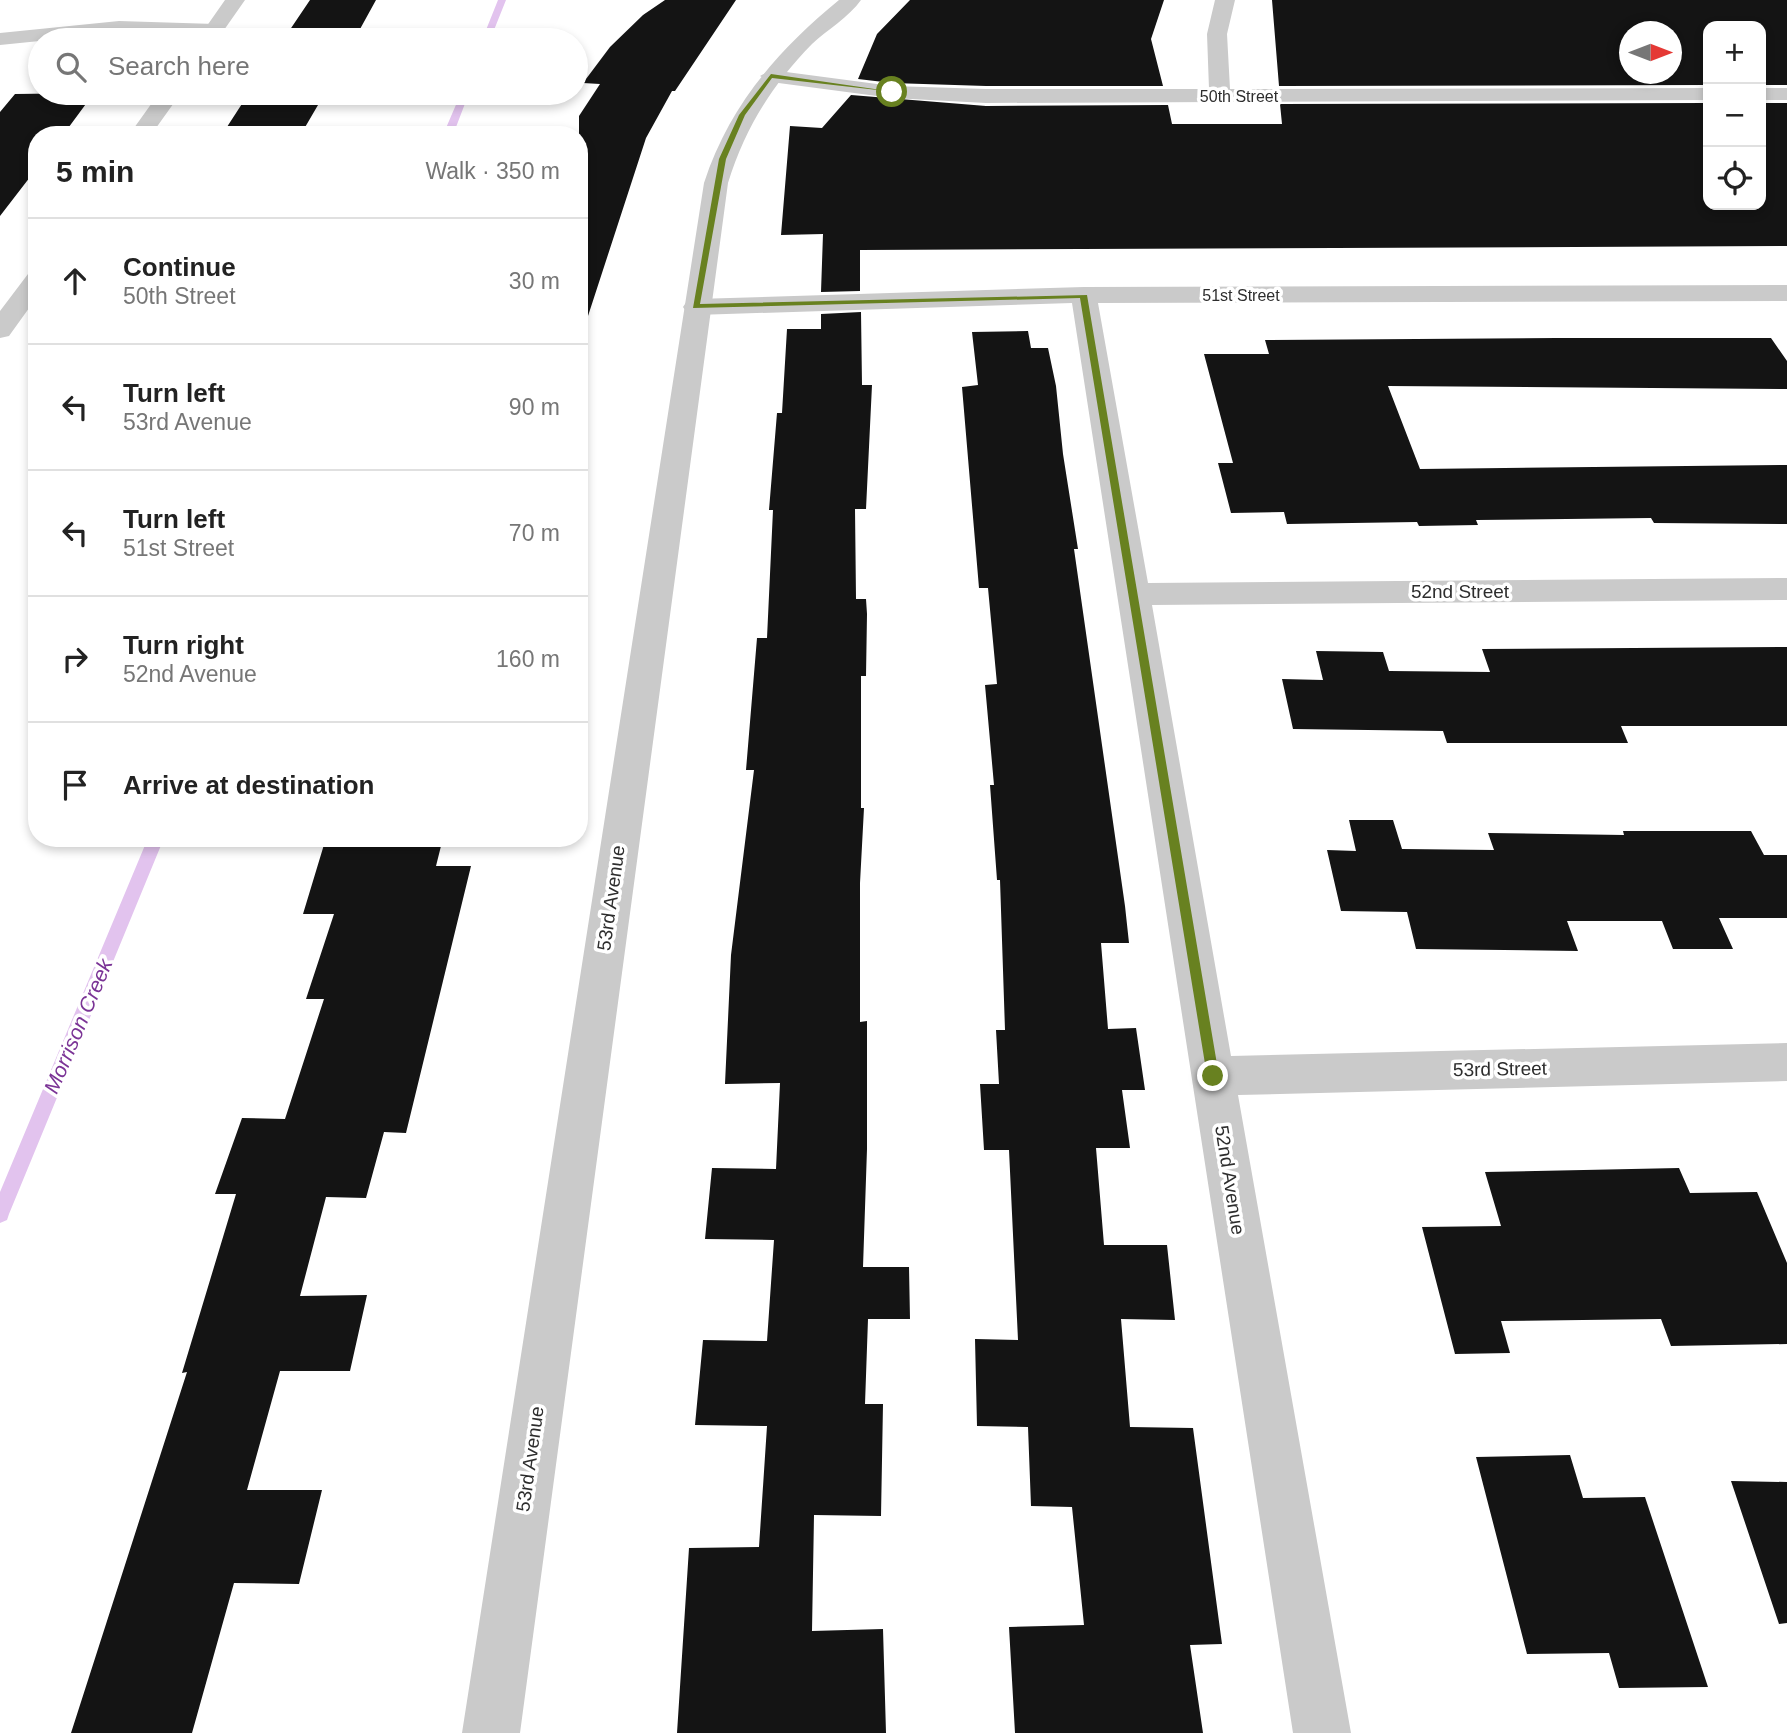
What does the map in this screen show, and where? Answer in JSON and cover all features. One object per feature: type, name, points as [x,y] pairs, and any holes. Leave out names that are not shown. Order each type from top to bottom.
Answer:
[{"type":"street","points":[[216,28],[235,0]]},
{"type":"street","name":"53rd Avenue","points":[[491,1733],[696,307],[722,159],[742,115],[771,76],[799,43],[851,0]]},
{"type":"street","points":[[1220,96],[1217,34],[1224,0]]},
{"type":"street","points":[[109,28],[130,28]]},
{"type":"street","points":[[0,39],[28,36]]},
{"type":"street","name":"50th Street","points":[[771,76],[892,92],[944,95],[1703,94]]},
{"type":"street","points":[[1766,94],[1787,94]]},
{"type":"street","points":[[146,126],[161,105]]},
{"type":"street","points":[[0,330],[28,291]]},
{"type":"street","name":"51st Street","points":[[696,307],[1084,295],[1787,293]]},
{"type":"street","name":"52nd Avenue","points":[[1084,295],[1322,1733]]},
{"type":"street","name":"52nd Street","points":[[1133,594],[1787,589]]},
{"type":"street","name":"53rd Street","points":[[1213,1076],[1787,1062]]},
{"type":"building","points":[[310,0],[376,0],[361,28],[291,28]]},
{"type":"building","points":[[665,0],[736,0],[675,91],[672,91],[646,138],[588,316],[588,126],[579,126],[579,116],[600,84],[588,83],[588,76],[610,47],[643,15]]},
{"type":"building","points":[[910,0],[1164,0],[1151,39],[1163,86],[986,86],[892,83],[858,79],[877,34]]},
{"type":"building","points":[[1272,0],[1787,0],[1787,85],[1766,85],[1766,21],[1703,21],[1703,85],[1279,86]]},
{"type":"building","points":[[15,94],[28,94],[28,105],[85,105],[70,126],[28,126],[28,180],[0,216],[0,112]]},
{"type":"building","points":[[851,95],[986,106],[1168,105],[1172,124],[1282,124],[1280,104],[1703,103],[1703,210],[1766,210],[1766,103],[1787,103],[1787,246],[860,250],[860,291],[821,292],[823,234],[781,235],[790,126],[822,128]]},
{"type":"building","points":[[241,105],[318,105],[306,126],[228,126]]},
{"type":"building","points":[[861,312],[862,385],[872,385],[866,509],[855,509],[856,599],[866,599],[867,614],[866,676],[861,676],[861,808],[864,808],[860,883],[860,1022],[867,1021],[863,1267],[909,1267],[910,1319],[868,1319],[865,1404],[883,1404],[881,1516],[814,1515],[812,1631],[883,1629],[886,1733],[677,1733],[689,1548],[759,1547],[767,1426],[695,1425],[703,1340],[767,1341],[774,1240],[705,1239],[712,1168],[776,1169],[780,1083],[725,1084],[731,955],[754,770],[746,770],[757,638],[767,638],[773,510],[769,510],[777,413],[782,413],[787,329],[821,329],[821,314]]},
{"type":"building","points":[[1028,331],[1031,348],[1048,348],[1056,386],[1063,454],[1078,549],[1074,549],[1125,906],[1129,943],[1101,943],[1108,1029],[1136,1028],[1145,1090],[1122,1090],[1130,1148],[1096,1148],[1104,1245],[1167,1245],[1175,1320],[1121,1319],[1130,1427],[1193,1428],[1222,1644],[1190,1645],[1203,1733],[1015,1733],[1009,1627],[1084,1625],[1072,1507],[1031,1506],[1028,1427],[977,1426],[975,1339],[1018,1340],[1009,1150],[984,1150],[980,1084],[999,1084],[996,1030],[1005,1030],[1000,880],[997,880],[990,785],[994,785],[985,685],[997,684],[988,588],[979,588],[962,387],[978,385],[972,332]]},
{"type":"building","points":[[1771,338],[1787,361],[1787,389],[1388,386],[1420,469],[1787,465],[1787,524],[1654,523],[1651,518],[1476,520],[1478,525],[1419,526],[1417,522],[1287,524],[1284,512],[1231,513],[1218,463],[1233,463],[1204,354],[1269,354],[1265,340]]},
{"type":"building","points":[[1787,647],[1787,726],[1621,726],[1628,743],[1447,743],[1443,731],[1293,729],[1282,679],[1323,680],[1316,651],[1383,652],[1389,671],[1490,672],[1482,649]]},
{"type":"building","points":[[1349,820],[1393,820],[1402,849],[1494,850],[1488,833],[1624,835],[1623,831],[1751,831],[1764,855],[1787,855],[1787,918],[1719,918],[1733,949],[1673,949],[1662,921],[1567,921],[1578,951],[1416,949],[1407,912],[1341,911],[1327,850],[1356,851]]},
{"type":"building","points":[[323,847],[441,847],[436,866],[471,866],[406,1133],[384,1132],[366,1198],[326,1197],[300,1296],[367,1295],[350,1371],[280,1371],[247,1490],[322,1490],[299,1584],[234,1583],[192,1733],[71,1733],[187,1372],[182,1373],[236,1194],[215,1194],[242,1118],[285,1119],[324,999],[306,999],[334,914],[303,914]]},
{"type":"building","points":[[1679,1168],[1690,1193],[1757,1192],[1787,1263],[1787,1344],[1671,1346],[1661,1319],[1501,1321],[1510,1353],[1455,1354],[1422,1227],[1501,1226],[1485,1172]]},
{"type":"building","points":[[1570,1455],[1583,1498],[1645,1497],[1708,1687],[1619,1688],[1609,1653],[1527,1654],[1476,1457]]},
{"type":"building","points":[[1731,1481],[1787,1482],[1787,1623],[1779,1624]]},
{"type":"waterway","name":"Morrison Creek","points":[[491,28],[502,0]]},
{"type":"waterway","name":"Morrison Creek","points":[[452,126],[460,105]]},
{"type":"waterway","name":"Morrison Creek","points":[[0,1214],[152,847]]},
{"type":"route","points":[[892,92],[771,76],[742,115],[722,159],[696,307],[1084,295],[1213,1076]]}]
